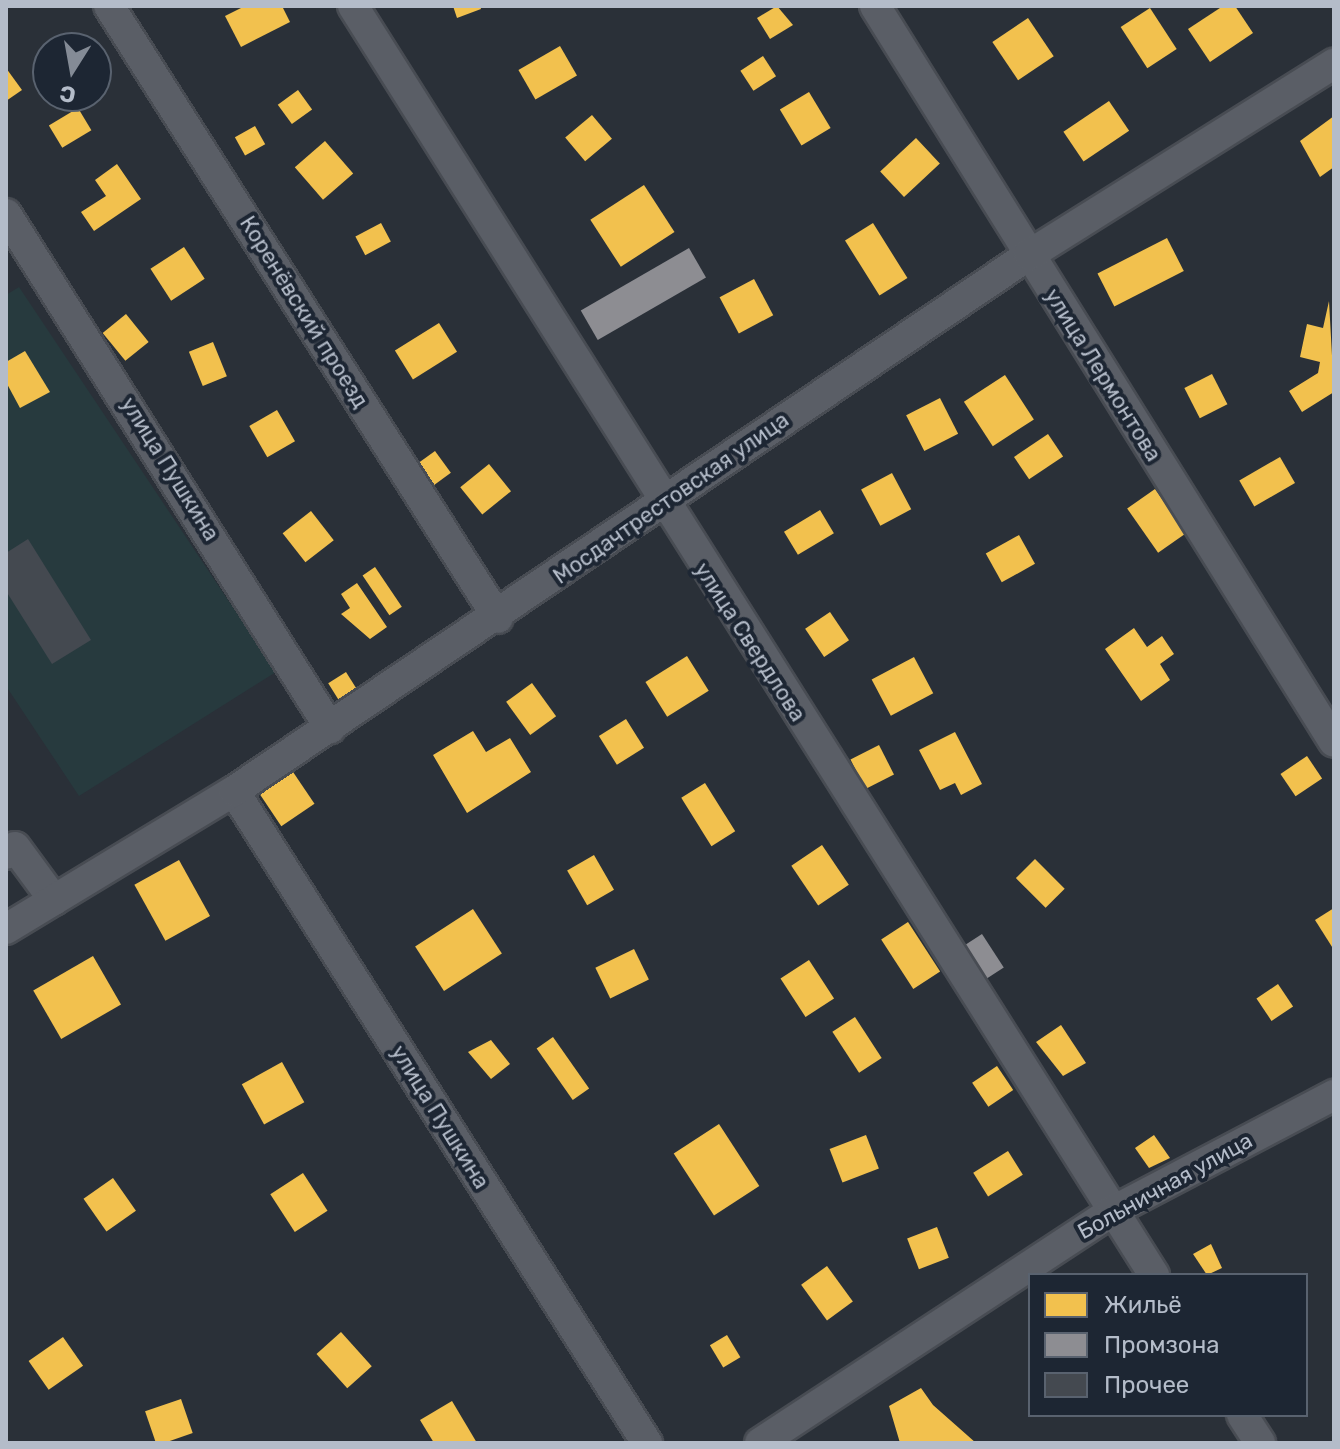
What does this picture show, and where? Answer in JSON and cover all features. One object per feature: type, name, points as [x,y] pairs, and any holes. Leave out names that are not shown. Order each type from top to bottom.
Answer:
[{"type":"street","name":"Коренёвский проезд","points":[[109,6],[498,618]]},
{"type":"street","name":"улица Свердлова","points":[[353,6],[660,501],[1153,1273]]},
{"type":"street","name":"улица Лермонтова","points":[[875,6],[1334,742]]},
{"type":"street","name":"Мосдачтрестовская улица","points":[[6,929],[234,791],[498,618],[660,501],[1029,255],[1334,64]]},
{"type":"street","name":"улица Пушкина","points":[[6,214],[330,728]]},
{"type":"street","name":"улица Пушкина","points":[[234,791],[647,1443]]},
{"type":"street","points":[[9,845],[54,900]]},
{"type":"street","name":"Больничная улица","points":[[760,1443],[1113,1211],[1334,1095]]},
{"type":"street","points":[[1243,1417],[1260,1443]]},
{"type":"green space","points":[[19,287],[276,672],[79,796],[6,686],[6,295]]},
{"type":"building: Жильё","points":[[245,6],[282,6],[290,22],[241,47],[225,16]]},
{"type":"building: Жильё","points":[[453,6],[480,6],[481,9],[457,18]]},
{"type":"building: Жильё","points":[[777,6],[793,25],[770,39],[757,18]]},
{"type":"building: Жильё","points":[[1223,6],[1235,6],[1253,33],[1210,62],[1188,29]]},
{"type":"building: Жильё","points":[[1150,8],[1177,49],[1147,68],[1121,27]]},
{"type":"building: Жильё","points":[[1028,18],[1054,56],[1018,80],[992,42]]},
{"type":"building: Жильё","points":[[560,46],[577,75],[535,99],[518,70]]},
{"type":"building: Жильё","points":[[763,56],[776,76],[753,91],[740,71]]},
{"type":"building: Жильё","points":[[6,68],[22,90],[6,101]]},
{"type":"building: Жильё","points":[[298,90],[312,109],[292,124],[278,105]]},
{"type":"building: Жильё","points":[[809,92],[831,128],[801,146],[780,110]]},
{"type":"building: Жильё","points":[[1109,101],[1129,131],[1084,162],[1063,132]]},
{"type":"building: Жильё","points":[[71,112],[80,112],[91,130],[62,148],[49,126]]},
{"type":"building: Жильё","points":[[592,115],[612,139],[585,161],[565,137]]},
{"type":"building: Жильё","points":[[1334,116],[1334,167],[1320,177],[1300,141]]},
{"type":"building: Жильё","points":[[255,126],[265,144],[245,156],[235,137]]},
{"type":"building: Жильё","points":[[916,138],[940,164],[904,197],[880,171]]},
{"type":"building: Жильё","points":[[325,141],[353,173],[323,200],[295,167]]},
{"type":"building: Жильё","points":[[117,164],[141,199],[94,231],[81,212],[106,196],[95,180]]},
{"type":"building: Жильё","points":[[644,185],[674,232],[621,267],[590,220]]},
{"type":"building: Жильё","points":[[381,223],[391,242],[365,255],[355,237]]},
{"type":"building: Жильё","points":[[873,223],[907,278],[879,296],[845,240]]},
{"type":"building: Жильё","points":[[1167,238],[1184,271],[1114,306],[1098,273]]},
{"type":"building: Жильё","points":[[184,247],[205,279],[171,301],[150,269]]},
{"type":"building: Жильё","points":[[754,279],[773,315],[739,334],[720,297]]},
{"type":"building: Жильё","points":[[1329,301],[1334,392],[1302,412],[1289,391],[1318,373],[1320,362],[1300,357],[1307,324],[1323,328]]},
{"type":"building: Жильё","points":[[126,314],[149,342],[125,361],[103,333]]},
{"type":"building: Жильё","points":[[439,323],[457,352],[413,379],[395,351]]},
{"type":"building: Жильё","points":[[213,342],[227,376],[203,386],[189,352]]},
{"type":"building: Жильё","points":[[25,351],[50,392],[20,408],[6,382],[6,362]]},
{"type":"building: Жильё","points":[[1212,374],[1227,404],[1200,418],[1184,388]]},
{"type":"building: Жильё","points":[[1005,375],[1034,419],[993,446],[964,402]]},
{"type":"building: Жильё","points":[[940,398],[958,434],[924,451],[906,415]]},
{"type":"building: Жильё","points":[[277,410],[295,441],[267,457],[249,426]]},
{"type":"building: Жильё","points":[[1048,434],[1063,456],[1029,479],[1014,457]]},
{"type":"building: Жильё","points":[[435,451],[451,473],[429,489],[413,467]]},
{"type":"building: Жильё","points":[[1280,457],[1295,483],[1254,506],[1239,480]]},
{"type":"building: Жильё","points":[[489,464],[511,491],[482,514],[460,487]]},
{"type":"building: Жильё","points":[[892,473],[911,509],[880,526],[861,489]]},
{"type":"building: Жильё","points":[[1155,489],[1186,533],[1158,553],[1127,509]]},
{"type":"building: Жильё","points":[[820,510],[834,533],[798,555],[784,532]]},
{"type":"building: Жильё","points":[[311,511],[334,540],[305,562],[283,533]]},
{"type":"building: Жильё","points":[[1019,535],[1035,564],[1002,582],[986,553]]},
{"type":"building: Жильё","points":[[375,567],[402,607],[389,615],[363,575]]},
{"type":"building: Жильё","points":[[357,583],[387,627],[370,639],[341,614],[350,608],[341,594]]},
{"type":"building: Жильё","points":[[830,612],[849,640],[824,657],[805,629]]},
{"type":"building: Жильё","points":[[1134,628],[1147,647],[1162,636],[1174,654],[1160,664],[1170,680],[1141,701],[1105,649]]},
{"type":"building: Жильё","points":[[687,656],[709,691],[667,717],[645,682]]},
{"type":"building: Жильё","points":[[914,657],[933,693],[891,716],[872,680]]},
{"type":"building: Жильё","points":[[346,672],[356,688],[338,699],[328,683]]},
{"type":"building: Жильё","points":[[532,683],[556,716],[530,735],[506,702]]},
{"type":"building: Жильё","points":[[626,719],[644,748],[617,765],[599,736]]},
{"type":"building: Жильё","points":[[473,731],[486,752],[510,738],[531,772],[467,813],[433,755]]},
{"type":"building: Жильё","points":[[955,732],[982,784],[961,795],[955,783],[940,790],[919,750]]},
{"type":"building: Жильё","points":[[879,745],[894,774],[865,789],[850,760]]},
{"type":"building: Жильё","points":[[1307,756],[1322,778],[1296,796],[1280,774]]},
{"type":"building: Жильё","points":[[291,769],[314,804],[281,826],[258,791]]},
{"type":"building: Жильё","points":[[705,783],[735,831],[711,846],[681,798]]},
{"type":"building: Жильё","points":[[822,845],[849,885],[818,905],[791,866]]},
{"type":"building: Жильё","points":[[594,855],[614,890],[587,905],[567,870]]},
{"type":"building: Жильё","points":[[1035,859],[1065,889],[1046,908],[1016,878]]},
{"type":"building: Жильё","points":[[179,860],[210,916],[165,941],[134,885]]},
{"type":"building: Жильё","points":[[1334,908],[1334,950],[1315,920]]},
{"type":"building: Жильё","points":[[473,909],[502,953],[444,991],[415,947]]},
{"type":"building: Жильё","points":[[908,922],[940,971],[913,989],[881,939]]},
{"type":"building: Жильё","points":[[634,949],[649,980],[610,998],[595,968]]},
{"type":"building: Жильё","points":[[93,956],[121,1004],[61,1039],[33,991]]},
{"type":"building: Жильё","points":[[809,960],[834,999],[806,1017],[780,979]]},
{"type":"building: Жильё","points":[[1278,984],[1293,1006],[1272,1021],[1256,999]]},
{"type":"building: Жильё","points":[[855,1017],[882,1058],[859,1073],[832,1032]]},
{"type":"building: Жильё","points":[[1061,1025],[1086,1063],[1063,1076],[1036,1042]]},
{"type":"building: Жильё","points":[[553,1037],[589,1089],[573,1100],[537,1048]]},
{"type":"building: Жильё","points":[[491,1040],[510,1064],[491,1079],[468,1052]]},
{"type":"building: Жильё","points":[[282,1062],[304,1102],[264,1125],[242,1084]]},
{"type":"building: Жильё","points":[[997,1066],[1013,1090],[988,1107],[972,1083]]},
{"type":"building: Жильё","points":[[719,1124],[759,1186],[714,1215],[674,1153]]},
{"type":"building: Жильё","points":[[866,1135],[879,1169],[842,1183],[830,1149]]},
{"type":"building: Жильё","points":[[1154,1135],[1170,1158],[1149,1168],[1135,1148]]},
{"type":"building: Жильё","points":[[1008,1151],[1023,1175],[988,1196],[973,1173]]},
{"type":"building: Жильё","points":[[303,1173],[328,1211],[295,1232],[270,1194]]},
{"type":"building: Жильё","points":[[113,1178],[136,1211],[106,1231],[84,1199]]},
{"type":"building: Жильё","points":[[937,1227],[949,1258],[919,1269],[907,1238]]},
{"type":"building: Жильё","points":[[1211,1244],[1222,1268],[1206,1273],[1193,1254]]},
{"type":"building: Жильё","points":[[827,1266],[853,1302],[827,1320],[801,1285]]},
{"type":"building: Жильё","points":[[341,1332],[372,1366],[347,1388],[316,1354]]},
{"type":"building: Жильё","points":[[727,1335],[740,1357],[723,1368],[710,1345]]},
{"type":"building: Жильё","points":[[63,1337],[83,1366],[49,1390],[29,1361]]},
{"type":"building: Жильё","points":[[921,1388],[933,1405],[976,1443],[900,1443],[889,1406]]},
{"type":"building: Жильё","points":[[181,1399],[193,1433],[156,1443],[145,1411]]},
{"type":"building: Жильё","points":[[452,1401],[477,1443],[434,1443],[420,1420]]},
{"type":"building: Промзона","points":[[689,248],[706,277],[598,340],[581,310]]},
{"type":"building: Промзона","points":[[982,934],[1004,968],[984,980],[963,947]]},
{"type":"building: Прочее","points":[[28,539],[91,640],[52,664],[6,591],[6,553]]}]
